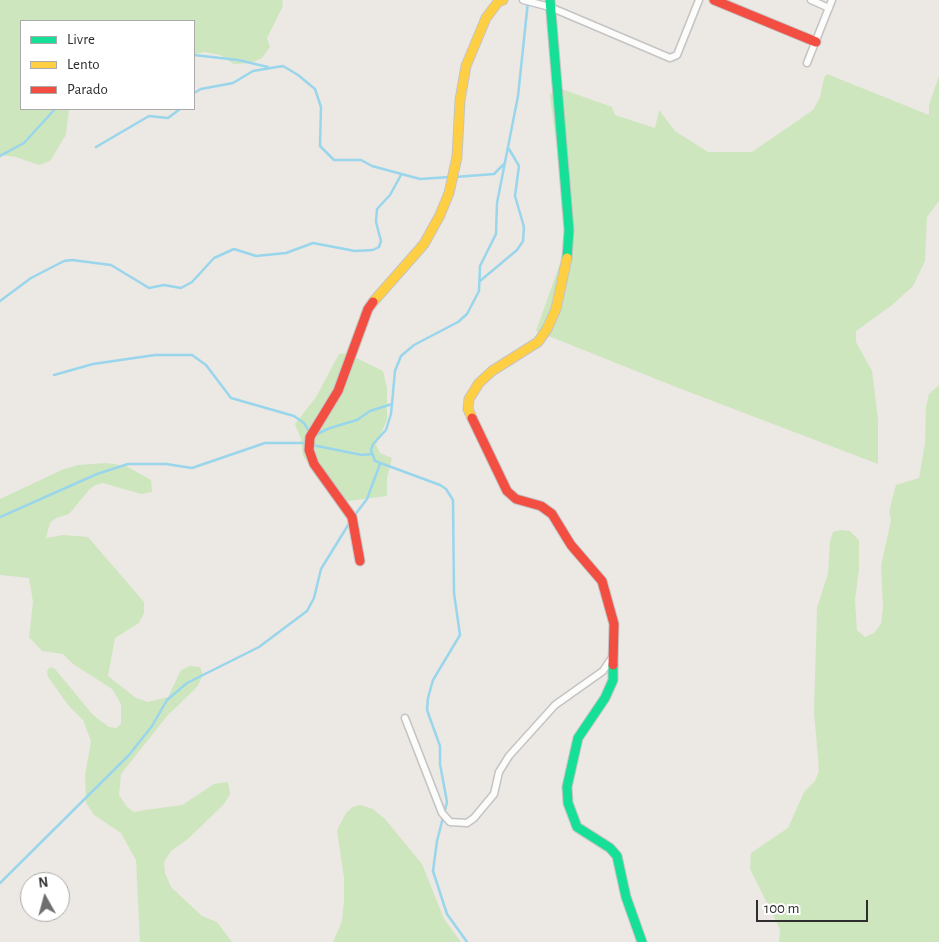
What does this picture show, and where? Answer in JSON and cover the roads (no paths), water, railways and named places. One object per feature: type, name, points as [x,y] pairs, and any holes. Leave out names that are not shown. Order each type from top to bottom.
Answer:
[{"type":"street","points":[[360,561],[352,517],[314,464],[309,450],[310,437],[338,391],[368,309],[385,286],[424,244],[440,215],[449,193],[456,157],[460,100],[466,66],[486,18],[498,2],[503,0]]},
{"type":"street","points":[[523,0],[550,4],[670,58],[675,57],[699,0]]},
{"type":"street","points":[[714,0],[816,42]]},
{"type":"street","points":[[811,0],[829,8]]},
{"type":"street","points":[[807,63],[832,0]]},
{"type":"street","points":[[550,4],[569,230],[567,258],[556,309],[547,329],[531,347],[492,371],[479,383],[469,399],[468,408],[507,491],[516,499],[541,506],[552,514],[571,545],[602,581],[612,611],[614,654],[610,688],[578,738],[568,787],[568,803],[577,827],[610,848],[618,856],[626,897],[642,942]]},
{"type":"street","points":[[405,718],[442,813],[450,822],[467,823],[474,818],[494,794],[499,772],[509,756],[555,705],[603,671],[614,654]]},
{"type":"waterway","points":[[467,942],[447,914],[433,871],[437,841],[447,802],[440,764],[440,746],[427,710],[433,680],[460,635],[454,593],[453,500],[446,489],[440,485],[375,461],[371,450],[373,444],[386,430],[391,414],[395,371],[401,356],[414,345],[458,322],[467,314],[479,291],[480,266],[496,234],[497,203],[518,96],[528,1]]},
{"type":"waterway","points":[[195,55],[238,60],[268,67]]},
{"type":"waterway","points":[[195,92],[201,89],[233,83],[253,71],[283,66],[315,89],[321,107],[320,146],[334,160],[361,160],[372,166],[420,179],[450,177]]},
{"type":"waterway","points":[[0,156],[24,143],[54,110]]},
{"type":"waterway","points":[[96,147],[149,116],[168,118],[179,110]]},
{"type":"waterway","points":[[480,281],[517,250],[523,241],[524,227],[515,196],[519,166],[509,149]]},
{"type":"waterway","points":[[455,177],[494,174],[504,164]]},
{"type":"waterway","points":[[0,301],[31,278],[64,261],[72,260],[111,265],[149,288],[164,285],[181,288],[192,282],[214,258],[234,249],[256,256],[286,253],[313,243],[355,251],[373,250],[379,247],[381,241],[376,222],[377,209],[390,195],[401,175]]},
{"type":"waterway","points":[[54,375],[93,364],[155,355],[192,355],[206,365],[231,398],[294,416],[304,423],[310,433]]},
{"type":"waterway","points":[[315,435],[330,428],[357,420],[370,411],[392,404]]},
{"type":"waterway","points":[[0,517],[97,474],[128,464],[166,464],[192,468],[265,443],[307,443]]},
{"type":"waterway","points":[[312,445],[362,455],[372,454]]},
{"type":"waterway","points":[[354,516],[367,499],[380,464]]},
{"type":"waterway","points":[[0,883],[129,755],[152,726],[167,700],[187,683],[259,647],[307,611],[314,598],[321,569],[350,522]]}]
